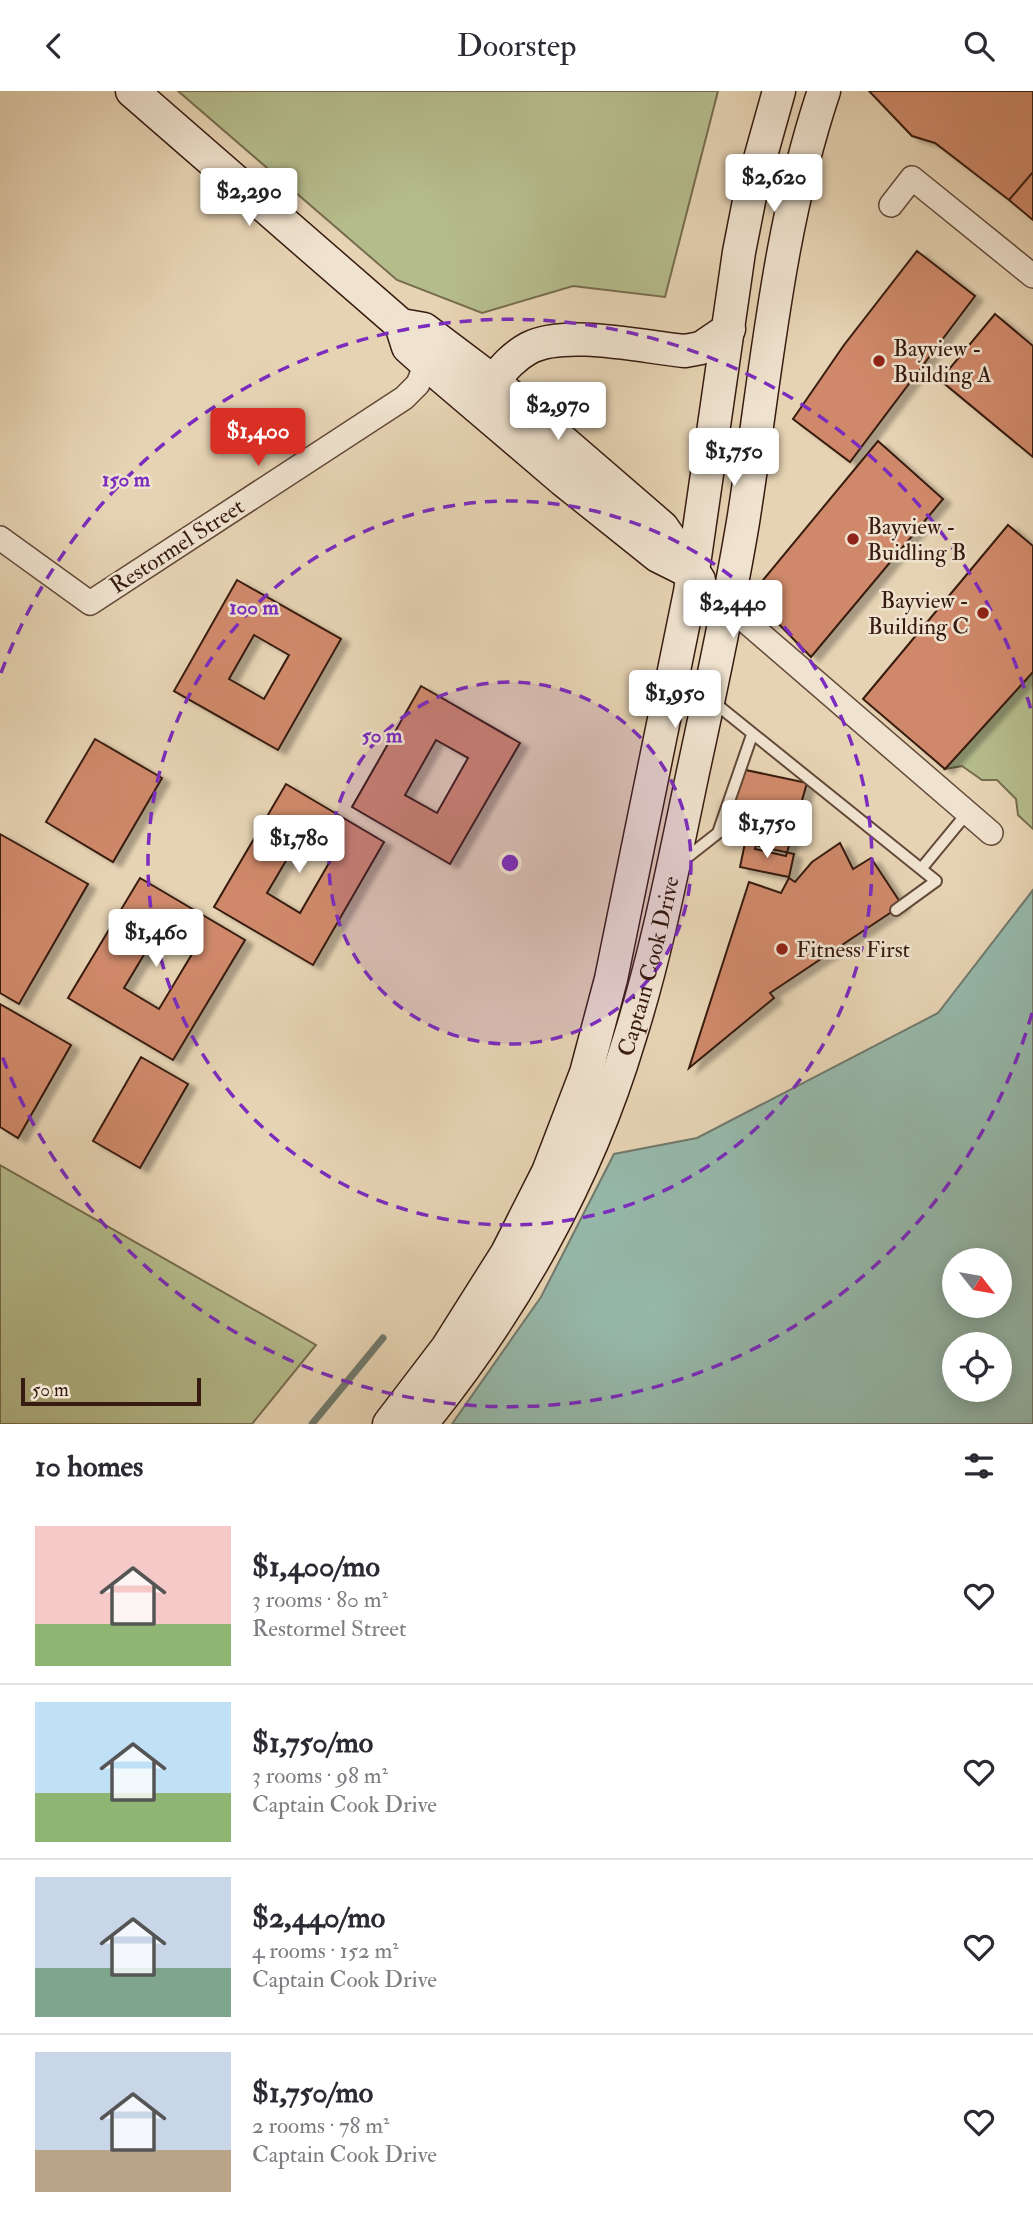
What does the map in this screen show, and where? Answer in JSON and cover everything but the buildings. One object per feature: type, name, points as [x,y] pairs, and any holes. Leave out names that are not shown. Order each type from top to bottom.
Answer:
[{"type":"main road","points":[[132,91],[401,325],[424,329],[431,350],[563,480],[657,556],[693,574]]},
{"type":"main road","name":"Captain Cook Drive","points":[[389,1424],[447,1348],[507,1253],[548,1172],[586,1073],[613,966],[693,574],[751,191],[779,91]]},
{"type":"main road","name":"Captain Cook Drive","points":[[421,1424],[496,1320],[567,1197],[601,1120],[629,1043],[674,867],[728,606],[783,243],[811,129],[824,91]]},
{"type":"main road","points":[[493,381],[509,362],[530,348],[548,341],[571,340],[685,351],[714,341],[729,328]]},
{"type":"main road","points":[[431,350],[493,381],[662,527],[693,574],[728,606]]},
{"type":"main road","points":[[493,381],[509,411],[550,452],[563,480]]},
{"type":"street","points":[[891,205],[912,178],[1033,276]]},
{"type":"street","name":"Restormel Street","points":[[0,538],[90,603],[404,398],[418,384],[431,350]]},
{"type":"street","points":[[728,606],[969,811],[991,833]]},
{"type":"lane","points":[[709,699],[936,881],[896,910]]},
{"type":"lane","points":[[674,867],[718,833],[752,735]]},
{"type":"lane","points":[[921,869],[969,811]]},
{"type":"green space","points":[[178,91],[718,91],[665,297],[573,286],[482,313],[397,280]]},
{"type":"green space","points":[[1033,672],[1033,829],[1018,815],[1016,799],[997,780],[982,780],[962,766],[945,769]]},
{"type":"green space","points":[[0,1165],[316,1345],[252,1424],[0,1424]]},
{"type":"shaded area","points":[[1033,890],[1033,1424],[452,1424],[541,1297],[614,1154],[697,1138],[938,1013]]},
{"type":"waterway","points":[[312,1424],[383,1338]]},
{"type":"place","name":"Bayview - Building A","points":[[879,361]]},
{"type":"place","name":"Bayview - Buidling B","points":[[853,539]]},
{"type":"place","name":"Bayview - Building C","points":[[983,613]]},
{"type":"place","name":"Fitness First","points":[[782,949]]}]
